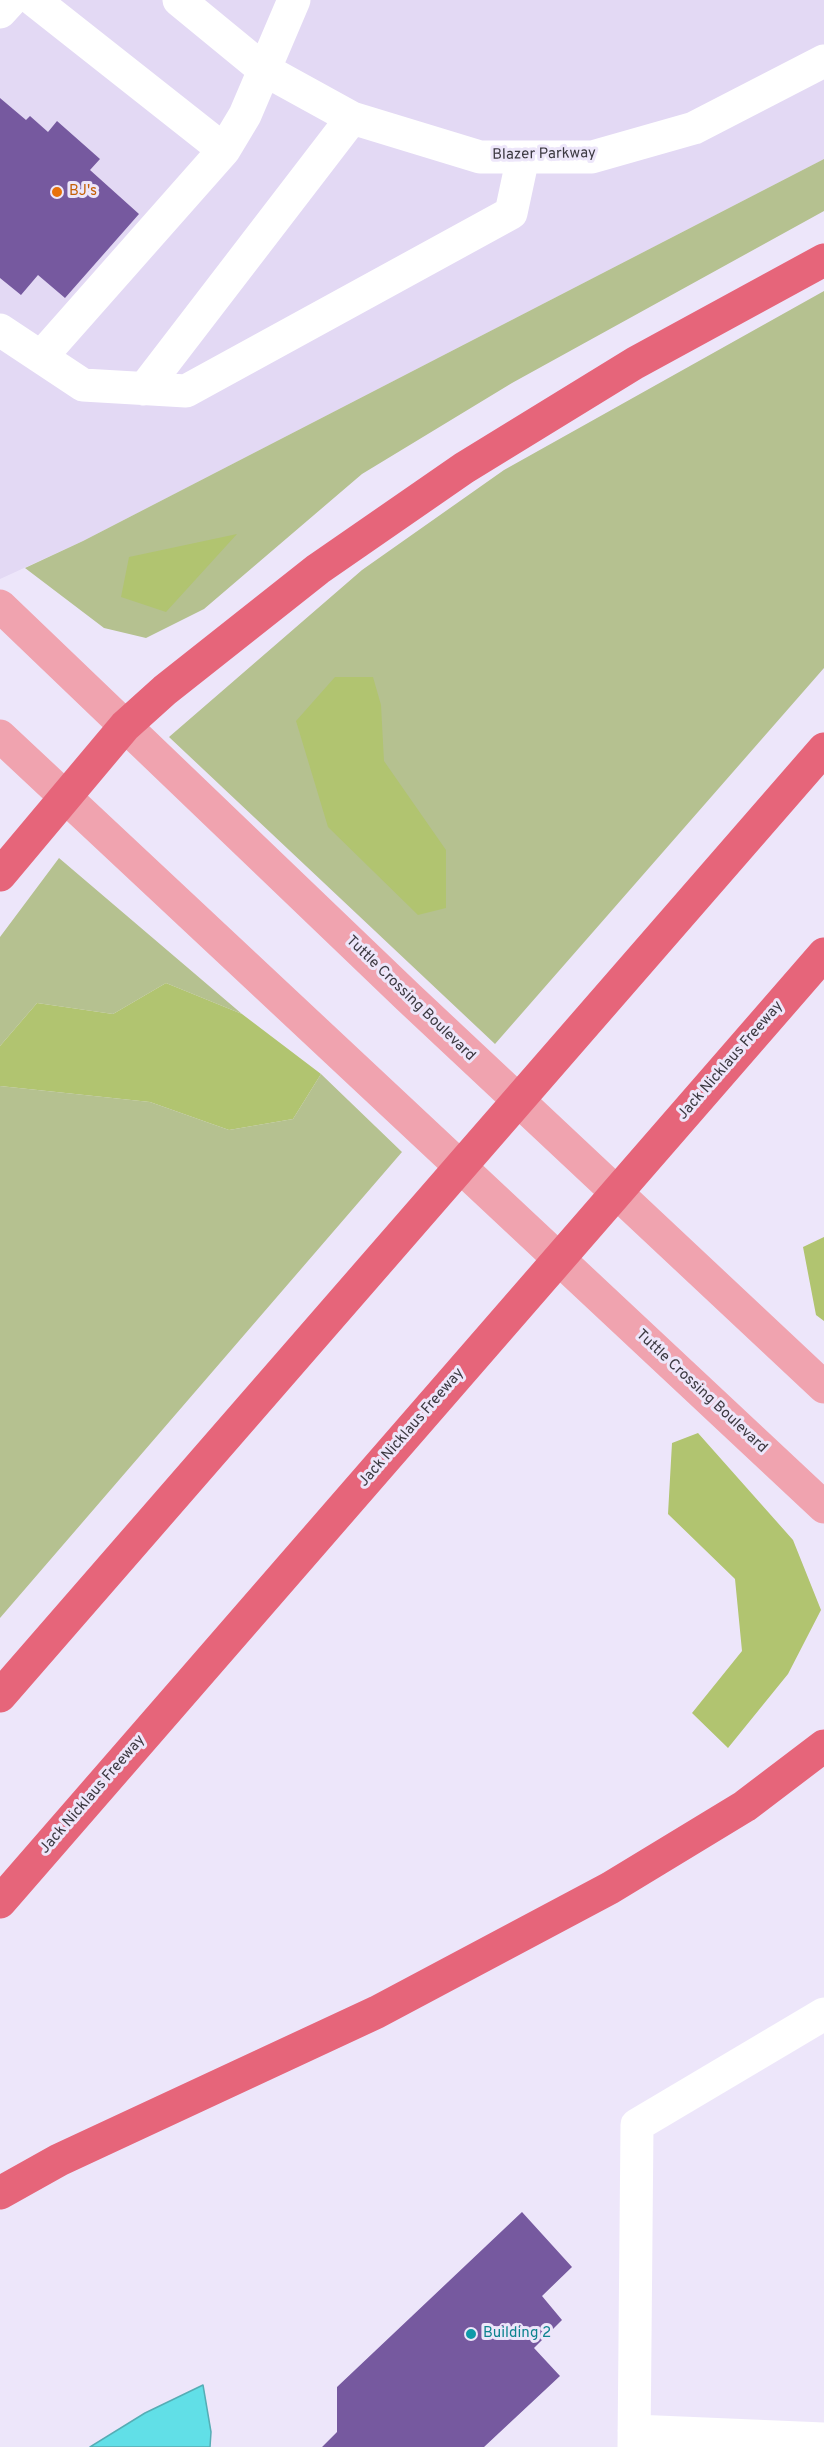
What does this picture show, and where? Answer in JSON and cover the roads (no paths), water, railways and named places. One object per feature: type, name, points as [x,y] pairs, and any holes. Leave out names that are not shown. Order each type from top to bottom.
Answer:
[{"type":"highway","points":[[0,875],[125,726],[165,690],[318,569],[464,468],[635,363],[824,260]]},
{"type":"highway","points":[[0,1696],[824,749]]},
{"type":"highway","name":"Jack Nicklaus Freeway","points":[[0,1902],[824,954]]},
{"type":"highway","points":[[0,2193],[59,2160],[377,2012],[609,1888],[745,1806],[824,1746]]},
{"type":"main road","name":"Tuttle Crossing Boulevard","points":[[0,606],[408,997],[824,1387]]},
{"type":"main road","name":"Tuttle Crossing Boulevard","points":[[0,736],[824,1507]]},
{"type":"street","points":[[0,12],[11,0]]},
{"type":"street","points":[[34,0],[224,150]]},
{"type":"street","name":"Blazer Parkway","points":[[179,0],[263,69],[352,118],[480,157],[592,157],[694,128],[824,61]]},
{"type":"street","points":[[40,357],[224,150],[245,115],[294,0]]},
{"type":"street","points":[[144,389],[352,118]]},
{"type":"street","points":[[0,330],[82,386],[186,391],[511,213],[523,157]]},
{"type":"street","points":[[824,2014],[637,2125],[634,2439],[824,2439]]},
{"type":"water","points":[[203,2385],[211,2432],[210,2447],[90,2447],[145,2413]]},
{"type":"place","name":"BJ's","points":[[57,192]]},
{"type":"place","name":"Building 2","points":[[471,2334]]}]
